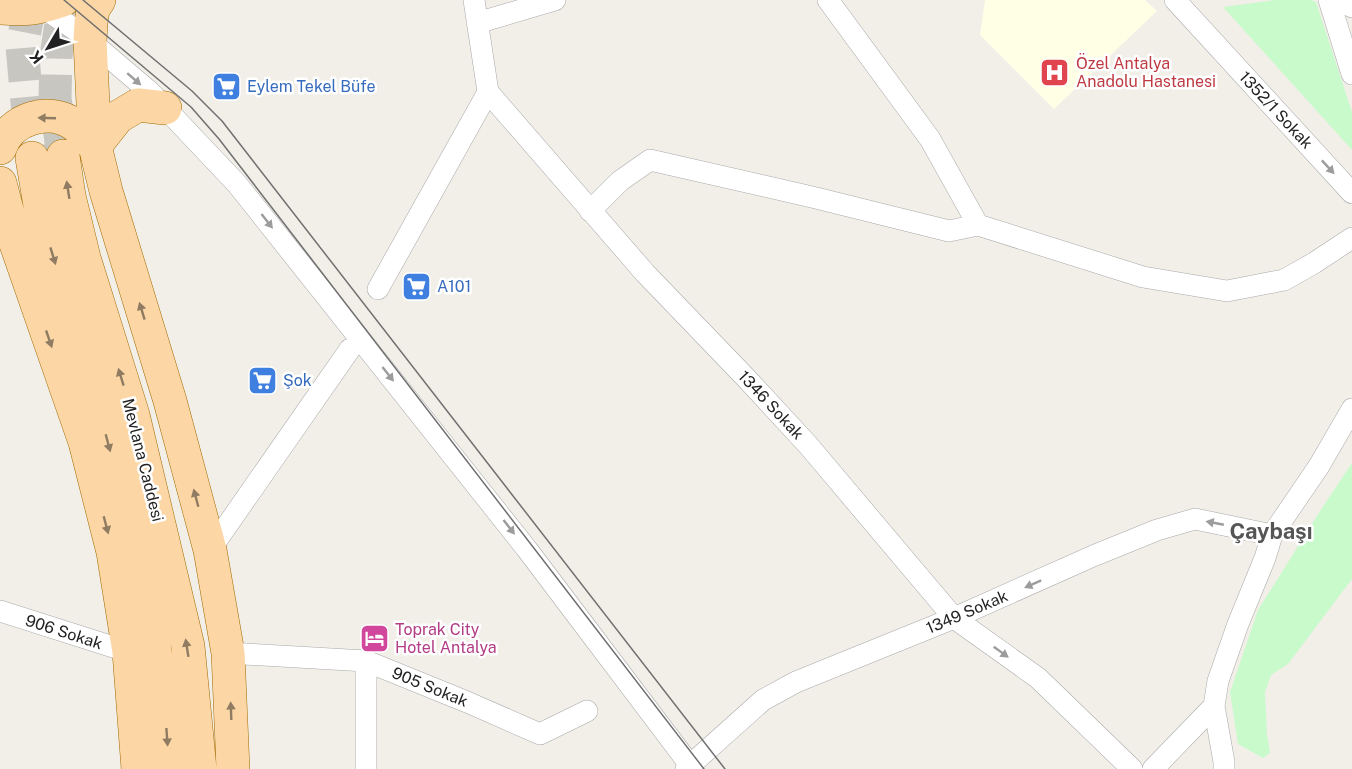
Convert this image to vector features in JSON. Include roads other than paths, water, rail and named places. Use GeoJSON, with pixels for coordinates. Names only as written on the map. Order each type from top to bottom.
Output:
{"type":"FeatureCollection","features":[{"type":"Feature","properties":{"kind":"main road"},"geometry":{"type":"LineString","coordinates":[[78,0],[86,38],[95,146],[106,191],[170,401],[210,550],[228,653],[233,769]]}},
{"type":"Feature","properties":{"kind":"main road"},"geometry":{"type":"LineString","coordinates":[[86,38],[93,9],[99,0]]}},
{"type":"Feature","properties":{"kind":"main road"},"geometry":{"type":"LineString","coordinates":[[0,8],[23,10],[52,4]]}},
{"type":"Feature","properties":{"kind":"main road"},"geometry":{"type":"LineString","coordinates":[[95,146],[118,117],[138,105],[165,108]]}},
{"type":"Feature","properties":{"kind":"main road"},"geometry":{"type":"LineString","coordinates":[[0,148],[3,138],[12,128],[36,117],[63,119],[75,125],[95,146]]}},
{"type":"Feature","properties":{"kind":"main road","name":"Mevlana Caddesi"},"geometry":{"type":"LineString","coordinates":[[169,769],[165,712],[132,530],[43,223],[47,157],[69,196],[84,258],[133,415],[188,646],[200,769]]}},
{"type":"Feature","properties":{"kind":"main road"},"geometry":{"type":"LineString","coordinates":[[0,183],[8,249],[85,442],[113,552],[129,652],[138,769]]}},
{"type":"Feature","properties":{"kind":"street"},"geometry":{"type":"LineString","coordinates":[[378,289],[488,92],[474,0]]}},
{"type":"Feature","properties":{"kind":"street"},"geometry":{"type":"LineString","coordinates":[[477,23],[555,0]]}},
{"type":"Feature","properties":{"kind":"street"},"geometry":{"type":"LineString","coordinates":[[828,0],[930,139],[978,225]]}},
{"type":"Feature","properties":{"kind":"street","name":"1352/1 Sokak"},"geometry":{"type":"LineString","coordinates":[[1180,0],[1352,193]]}},
{"type":"Feature","properties":{"kind":"street"},"geometry":{"type":"LineString","coordinates":[[1329,0],[1352,74]]}},
{"type":"Feature","properties":{"kind":"street"},"geometry":{"type":"LineString","coordinates":[[1340,0],[1352,7]]}},
{"type":"Feature","properties":{"kind":"street"},"geometry":{"type":"LineString","coordinates":[[52,4],[86,38],[150,92],[237,184],[519,539],[688,767]]}},
{"type":"Feature","properties":{"kind":"street","name":"1346 Sokak"},"geometry":{"type":"LineString","coordinates":[[488,92],[645,273],[808,446],[954,618],[1038,678],[1132,769]]}},
{"type":"Feature","properties":{"kind":"street"},"geometry":{"type":"LineString","coordinates":[[590,211],[620,181],[650,160],[949,231],[978,225],[1143,277],[1227,291],[1284,280],[1352,238]]}},
{"type":"Feature","properties":{"kind":"street"},"geometry":{"type":"LineString","coordinates":[[210,550],[350,349]]}},
{"type":"Feature","properties":{"kind":"street"},"geometry":{"type":"LineString","coordinates":[[1228,767],[1214,706],[1218,681],[1272,535],[1319,466],[1352,409]]}},
{"type":"Feature","properties":{"kind":"street","name":"1349 Sokak"},"geometry":{"type":"LineString","coordinates":[[688,767],[763,700],[796,682],[954,618],[1157,530],[1195,519],[1272,535]]}},
{"type":"Feature","properties":{"kind":"street","name":"906 Sokak"},"geometry":{"type":"LineString","coordinates":[[0,611],[129,652]]}},
{"type":"Feature","properties":{"kind":"street","name":"905 Sokak"},"geometry":{"type":"LineString","coordinates":[[228,653],[366,661],[540,734],[587,711]]}},
{"type":"Feature","properties":{"kind":"street"},"geometry":{"type":"LineString","coordinates":[[366,661],[366,769]]}},
{"type":"Feature","properties":{"kind":"street"},"geometry":{"type":"LineString","coordinates":[[1153,769],[1214,706]]}},
{"type":"Feature","properties":{"kind":"tunnel"},"geometry":{"type":"LineString","coordinates":[[31,0],[22,46],[32,158]]}},
{"type":"Feature","properties":{"kind":"tunnel"},"geometry":{"type":"LineString","coordinates":[[63,156],[55,98],[56,56],[63,11],[68,0]]}},
{"type":"Feature","properties":{"kind":"tram line"},"geometry":{"type":"LineString","coordinates":[[64,0],[191,107],[219,139],[704,769]]}},
{"type":"Feature","properties":{"kind":"tram line"},"geometry":{"type":"LineString","coordinates":[[83,0],[192,91],[222,121],[725,769]]}},
{"type":"Feature","properties":{"kind":"place","name":"Özel Antalya Anadolu Hastanesi"},"geometry":{"type":"Point","coordinates":[1055,72]}},
{"type":"Feature","properties":{"kind":"place","name":"Eylem Tekel Büfe"},"geometry":{"type":"Point","coordinates":[226,86]}},
{"type":"Feature","properties":{"kind":"place","name":"A101"},"geometry":{"type":"Point","coordinates":[416,286]}},
{"type":"Feature","properties":{"kind":"place","name":"Şok"},"geometry":{"type":"Point","coordinates":[262,380]}},
{"type":"Feature","properties":{"kind":"place","name":"Toprak City Hotel Antalya"},"geometry":{"type":"Point","coordinates":[374,638]}},
{"type":"Feature","properties":{"kind":"district","name":"Çaybaşı"},"geometry":{"type":"Point","coordinates":[1271,531]}}]}
